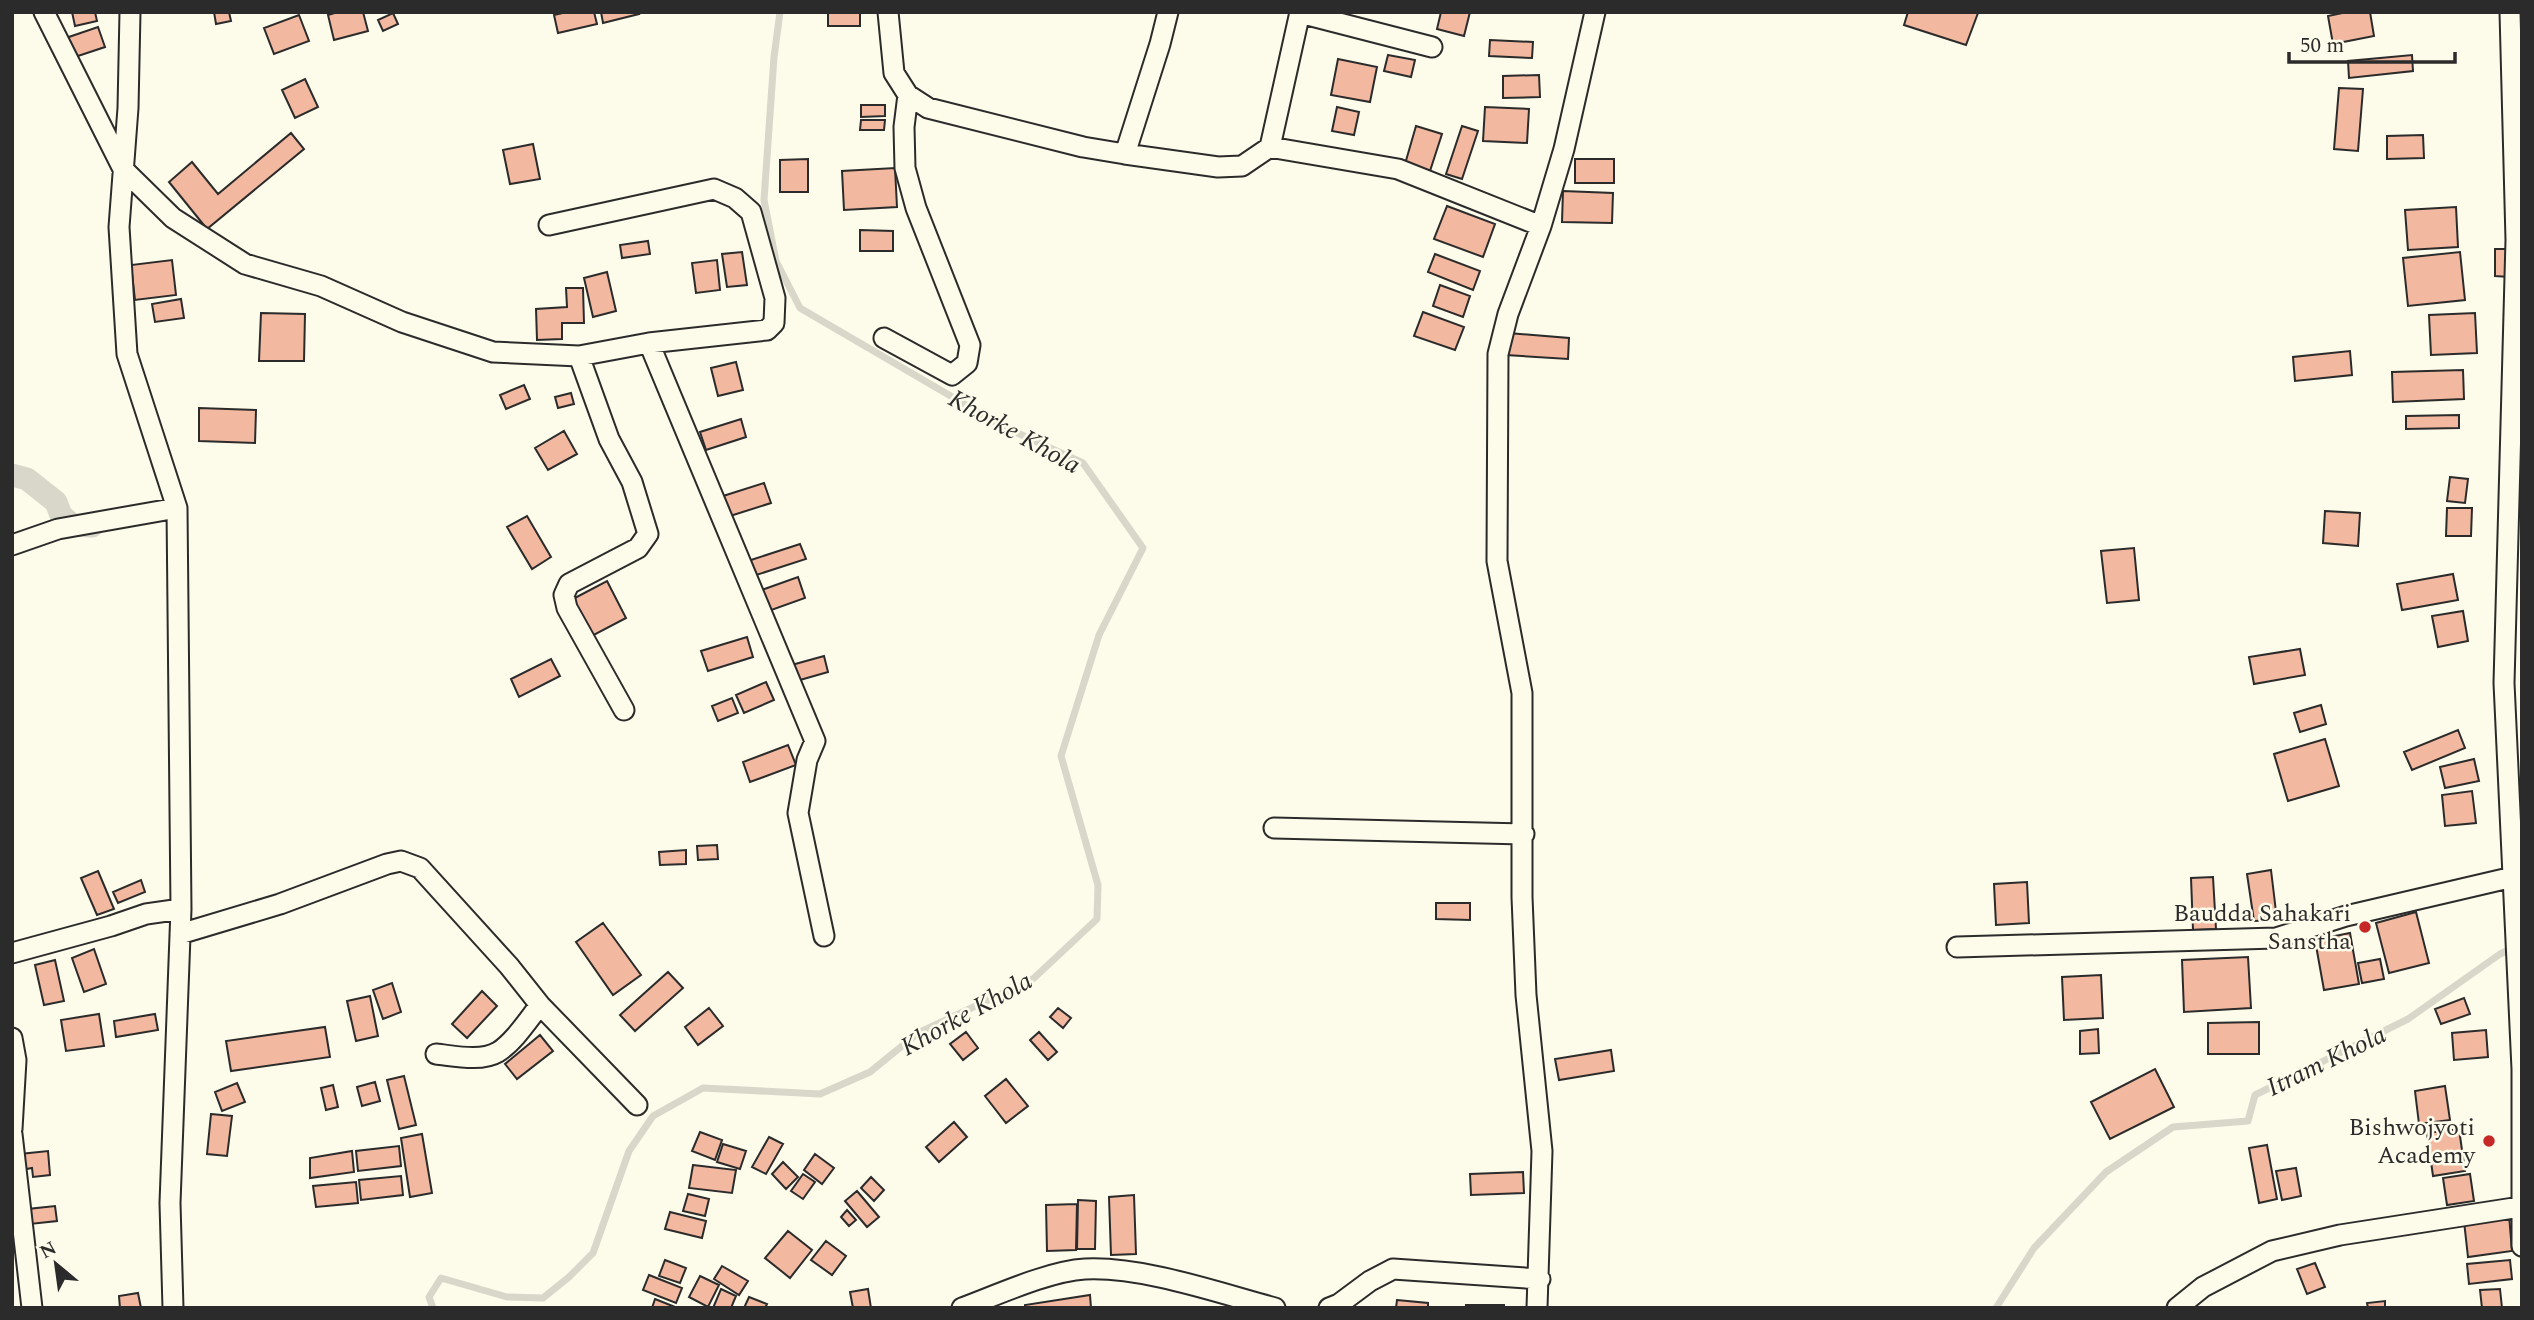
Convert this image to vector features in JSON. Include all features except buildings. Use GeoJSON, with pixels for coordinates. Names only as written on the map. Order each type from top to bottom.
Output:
{"type":"FeatureCollection","features":[{"type":"Feature","properties":{"kind":"street"},"geometry":{"type":"LineString","coordinates":[[44,12],[123,169],[173,218],[245,264],[321,286],[402,322],[493,352],[579,356],[649,343],[767,330],[774,323],[775,298],[751,212],[735,198],[714,189],[549,225]]}},
{"type":"Feature","properties":{"kind":"street"},"geometry":{"type":"LineString","coordinates":[[130,12],[128,108],[119,227],[127,354],[177,508],[181,909],[170,1203],[173,1308]]}},
{"type":"Feature","properties":{"kind":"street"},"geometry":{"type":"LineString","coordinates":[[888,12],[894,73],[908,95],[928,108],[1083,147],[1218,167],[1242,166],[1270,147],[1300,12],[1432,47]]}},
{"type":"Feature","properties":{"kind":"street"},"geometry":{"type":"LineString","coordinates":[[1125,154],[1168,12]]}},
{"type":"Feature","properties":{"kind":"street"},"geometry":{"type":"LineString","coordinates":[[1537,1308],[1542,1151],[1526,995],[1522,897],[1522,693],[1497,561],[1498,354],[1508,314],[1541,226],[1564,149],[1595,12]]}},
{"type":"Feature","properties":{"kind":"street"},"geometry":{"type":"LineString","coordinates":[[2510,12],[2519,241],[2504,683],[2516,924],[2515,968],[2522,1069],[2522,1246]]}},
{"type":"Feature","properties":{"kind":"street"},"geometry":{"type":"LineString","coordinates":[[884,338],[952,376],[967,363],[970,345],[916,208],[905,168],[904,127],[908,95]]}},
{"type":"Feature","properties":{"kind":"street"},"geometry":{"type":"LineString","coordinates":[[1270,147],[1398,169],[1541,226]]}},
{"type":"Feature","properties":{"kind":"street"},"geometry":{"type":"LineString","coordinates":[[649,343],[815,741],[807,760],[798,813],[824,936]]}},
{"type":"Feature","properties":{"kind":"street"},"geometry":{"type":"LineString","coordinates":[[579,356],[609,439],[632,482],[648,534],[638,548],[569,584],[564,595],[567,608],[624,710]]}},
{"type":"Feature","properties":{"kind":"street"},"geometry":{"type":"LineString","coordinates":[[12,545],[58,529],[177,508]]}},
{"type":"Feature","properties":{"kind":"street"},"geometry":{"type":"LineString","coordinates":[[1274,828],[1524,834]]}},
{"type":"Feature","properties":{"kind":"street"},"geometry":{"type":"LineString","coordinates":[[180,934],[279,904],[387,864],[401,862],[419,868],[509,966],[540,1005],[637,1105]]}},
{"type":"Feature","properties":{"kind":"street"},"geometry":{"type":"LineString","coordinates":[[1957,947],[2276,938],[2346,916],[2513,877]]}},
{"type":"Feature","properties":{"kind":"street"},"geometry":{"type":"LineString","coordinates":[[12,953],[146,914],[181,909]]}},
{"type":"Feature","properties":{"kind":"street"},"geometry":{"type":"LineString","coordinates":[[436,1054],[471,1058],[497,1052],[540,1005]]}},
{"type":"Feature","properties":{"kind":"street"},"geometry":{"type":"LineString","coordinates":[[12,1038],[16,1060],[12,1132],[32,1308]]}},
{"type":"Feature","properties":{"kind":"street"},"geometry":{"type":"LineString","coordinates":[[2177,1308],[2203,1287],[2272,1251],[2340,1235],[2520,1206]]}},
{"type":"Feature","properties":{"kind":"street"},"geometry":{"type":"LineString","coordinates":[[962,1308],[1084,1269],[1146,1274],[1275,1308]]}},
{"type":"Feature","properties":{"kind":"street"},"geometry":{"type":"LineString","coordinates":[[1329,1308],[1393,1269],[1540,1279]]}},
{"type":"Feature","properties":{"kind":"waterway","name":"Khorke Khola"},"geometry":{"type":"LineString","coordinates":[[433,1308],[429,1297],[441,1278],[507,1297],[543,1298],[569,1277],[593,1253],[629,1151],[653,1116],[703,1088],[820,1094],[870,1072],[918,1033],[1033,979],[1097,919],[1098,885],[1061,756],[1099,635],[1143,548],[1083,463],[1002,426],[800,308],[776,261],[764,200],[774,57],[780,12]]}},
{"type":"Feature","properties":{"kind":"waterway"},"geometry":{"type":"LineString","coordinates":[[12,475],[27,479],[56,502],[61,515],[72,525],[92,526]]}},
{"type":"Feature","properties":{"kind":"waterway","name":"Itram Khola"},"geometry":{"type":"LineString","coordinates":[[1996,1308],[2034,1248],[2106,1172],[2173,1127],[2248,1121],[2255,1095],[2408,1019],[2500,954],[2515,947]]}},
{"type":"Feature","properties":{"kind":"place","name":"Baudda Sahakari Sanstha"},"geometry":{"type":"Point","coordinates":[2365,927]}},
{"type":"Feature","properties":{"kind":"place","name":"Bishwojyoti Academy"},"geometry":{"type":"Point","coordinates":[2489,1141]}}]}
